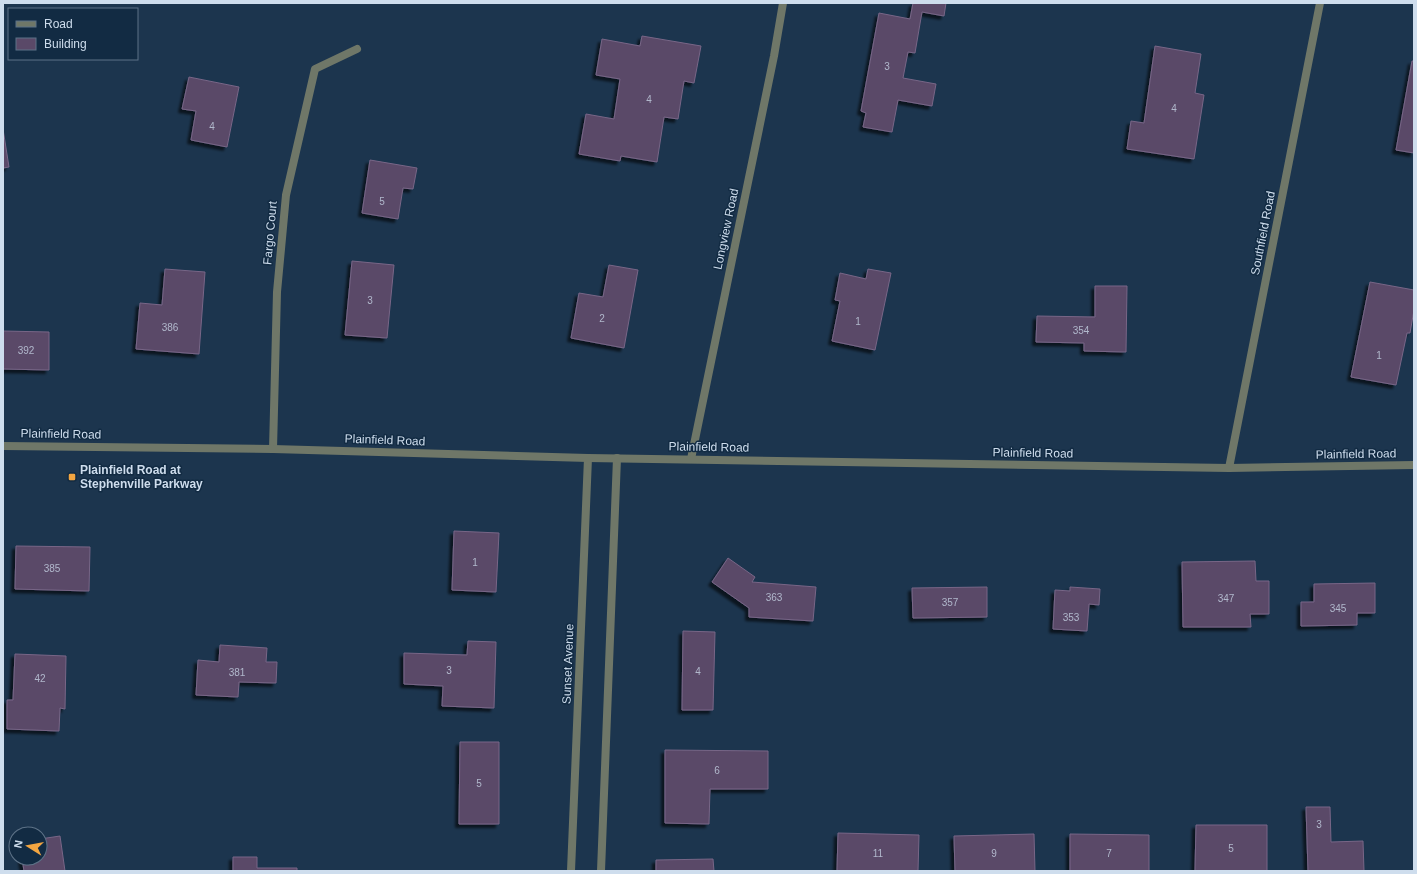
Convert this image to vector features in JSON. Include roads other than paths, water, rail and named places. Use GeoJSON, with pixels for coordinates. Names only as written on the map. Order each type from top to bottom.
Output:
{"type":"FeatureCollection","features":[{"type":"Feature","properties":{"kind":"street","name":"Longview Road"},"geometry":{"type":"LineString","coordinates":[[691,459],[774,56],[782,3]]}},
{"type":"Feature","properties":{"kind":"street","name":"Southfield Road"},"geometry":{"type":"LineString","coordinates":[[1229,468],[1320,3]]}},
{"type":"Feature","properties":{"kind":"street","name":"Fargo Court"},"geometry":{"type":"LineString","coordinates":[[273,449],[277,292],[286,195],[315,69],[357,49]]}},
{"type":"Feature","properties":{"kind":"street","name":"Plainfield Road"},"geometry":{"type":"LineString","coordinates":[[3,446],[273,449],[588,458],[1229,468],[1414,465]]}},
{"type":"Feature","properties":{"kind":"street","name":"Sunset Avenue"},"geometry":{"type":"LineString","coordinates":[[571,871],[588,458]]}},
{"type":"Feature","properties":{"kind":"street"},"geometry":{"type":"LineString","coordinates":[[600,871],[617,458]]}},
{"type":"Feature","properties":{"kind":"place","name":"Plainfield Road at Stephenville Parkway"},"geometry":{"type":"Point","coordinates":[72,477]}}]}
